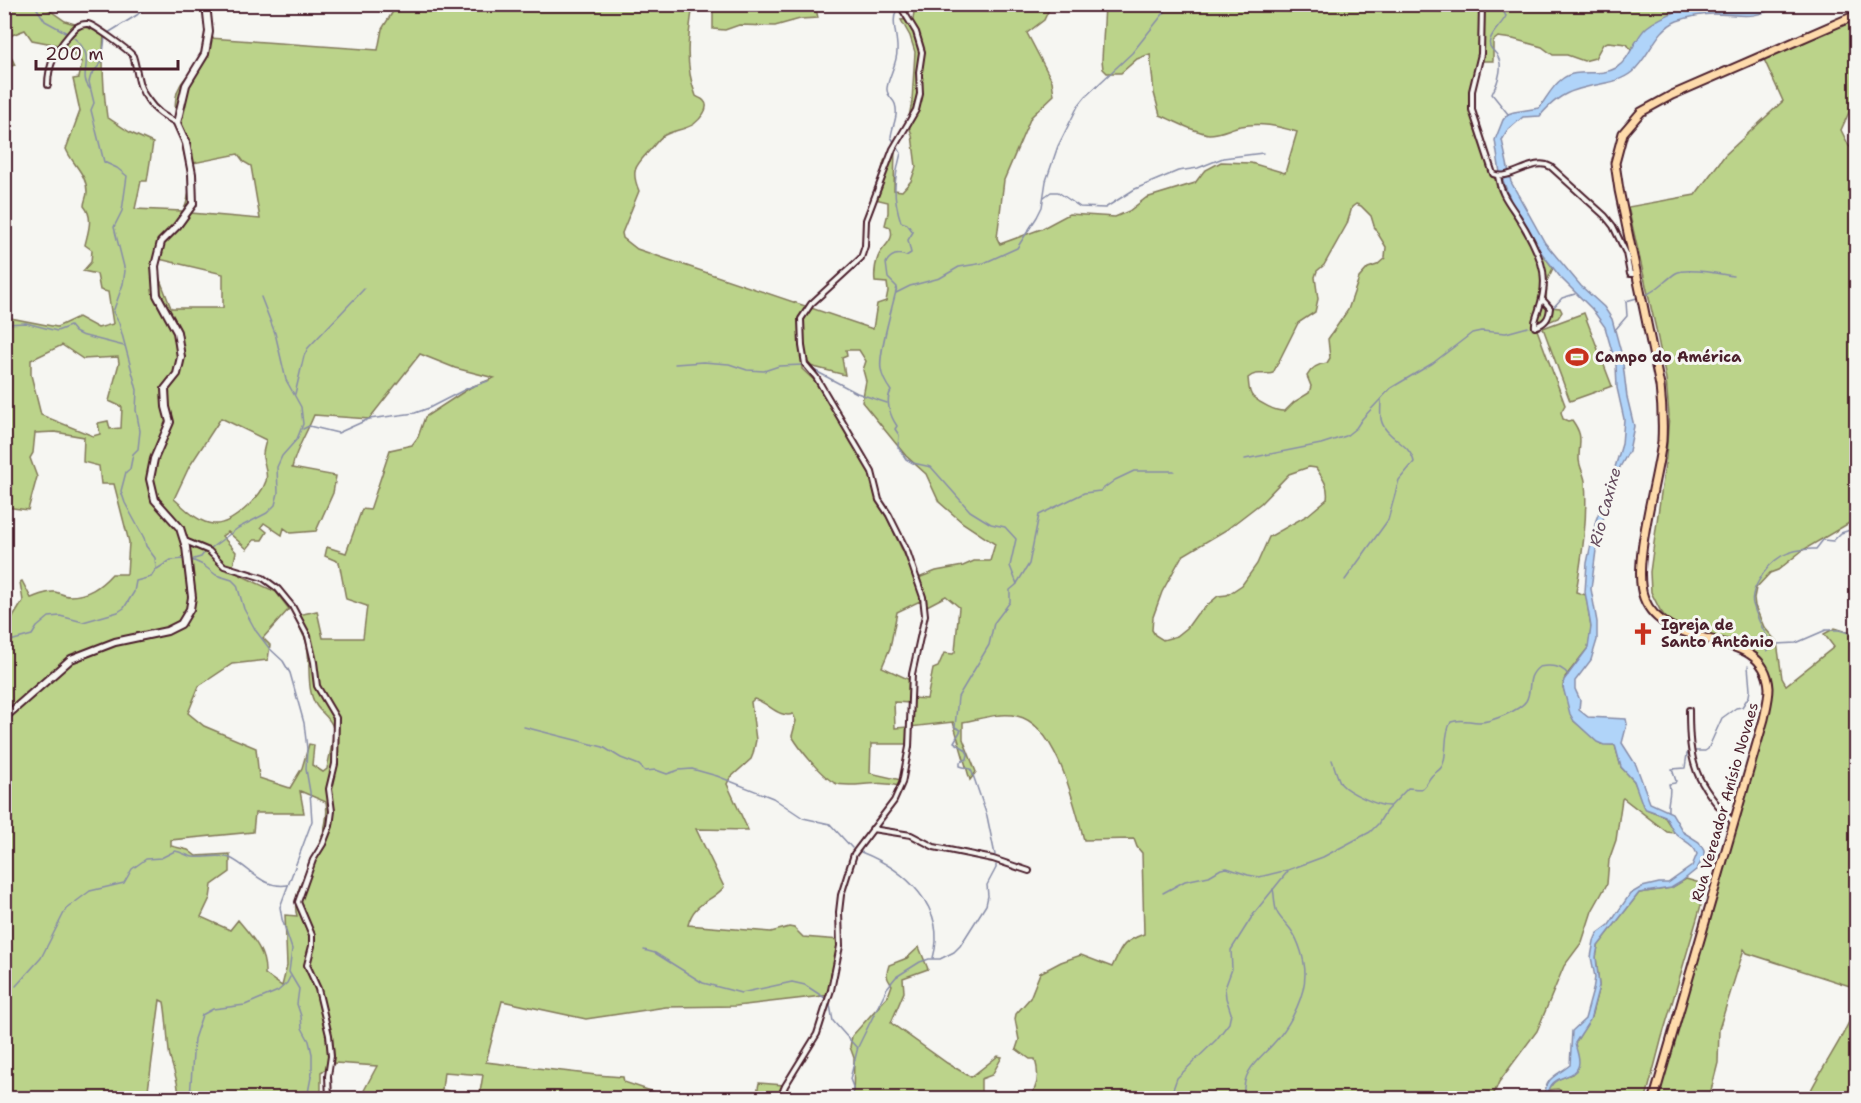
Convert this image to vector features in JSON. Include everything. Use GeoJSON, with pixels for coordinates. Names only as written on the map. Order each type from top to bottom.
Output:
{"type":"FeatureCollection","features":[{"type":"Feature","properties":{"kind":"main road","name":"Rua Vereador Anísio Novaes"},"geometry":{"type":"LineString","coordinates":[[1654,1098],[1764,719],[1769,690],[1764,670],[1754,656],[1734,646],[1685,634],[1669,627],[1655,615],[1644,598],[1641,579],[1642,557],[1662,441],[1662,411],[1660,386],[1615,163],[1623,133],[1641,112],[1672,95],[1857,15]]}},
{"type":"Feature","properties":{"kind":"street"},"geometry":{"type":"LineString","coordinates":[[4,718],[71,659],[115,642],[167,632],[180,624],[190,609],[192,597],[180,528],[155,500],[150,479],[154,459],[170,422],[165,389],[177,374],[182,357],[177,332],[157,296],[155,266],[162,242],[193,204],[192,174],[186,143],[177,123],[186,85],[205,54],[209,32],[206,4]]}},
{"type":"Feature","properties":{"kind":"street"},"geometry":{"type":"LineString","coordinates":[[780,1098],[817,1034],[831,990],[840,946],[841,895],[854,854],[894,801],[907,764],[912,674],[925,615],[923,597],[907,551],[890,515],[879,500],[872,472],[816,377],[805,364],[801,346],[801,319],[811,304],[861,258],[865,246],[866,220],[893,149],[916,110],[920,94],[919,72],[922,52],[916,32],[899,4]]}},
{"type":"Feature","properties":{"kind":"street"},"geometry":{"type":"LineString","coordinates":[[1482,4],[1481,54],[1472,91],[1472,110],[1493,174],[1499,176],[1511,174],[1541,164],[1551,167],[1609,221],[1626,253],[1630,274],[1636,274]]}},
{"type":"Feature","properties":{"kind":"street"},"geometry":{"type":"LineString","coordinates":[[48,85],[50,65],[63,41],[75,28],[91,24],[130,53],[146,99],[160,114],[177,123]]}},
{"type":"Feature","properties":{"kind":"street"},"geometry":{"type":"LineString","coordinates":[[1499,176],[1499,186],[1508,206],[1518,216],[1541,264],[1545,279],[1534,327],[1542,324],[1549,316],[1550,308],[1542,299]]}},
{"type":"Feature","properties":{"kind":"street"},"geometry":{"type":"LineString","coordinates":[[184,541],[209,552],[224,566],[263,578],[278,589],[292,606],[308,636],[317,686],[336,718],[335,764],[330,789],[332,811],[330,826],[313,860],[298,902],[312,934],[312,946],[307,965],[318,988],[329,1035],[332,1056],[328,1076],[329,1098]]}},
{"type":"Feature","properties":{"kind":"street"},"geometry":{"type":"LineString","coordinates":[[1689,710],[1690,748],[1701,785],[1734,823]]}},
{"type":"Feature","properties":{"kind":"street"},"geometry":{"type":"LineString","coordinates":[[872,829],[910,835],[934,847],[993,859],[1029,871]]}},
{"type":"Feature","properties":{"kind":"green space"},"geometry":{"type":"Polygon","coordinates":[[[5,5],[48,5],[45,7],[65,21],[104,33],[103,75],[107,117],[131,133],[153,143],[147,181],[141,181],[135,209],[183,211],[188,198],[189,184],[188,169],[177,126],[176,97],[179,87],[197,63],[210,38],[378,50],[382,29],[397,5],[693,5],[688,62],[696,96],[704,101],[706,107],[694,124],[661,137],[638,164],[635,178],[639,191],[622,233],[623,238],[637,249],[873,329],[877,304],[886,301],[888,291],[887,283],[875,282],[878,257],[891,236],[890,227],[885,225],[888,202],[875,199],[884,161],[895,148],[894,190],[902,191],[911,181],[916,167],[908,123],[912,101],[915,52],[910,36],[901,20],[913,19],[915,5],[1051,5],[1044,20],[1027,33],[1052,81],[1054,95],[1031,117],[1004,180],[997,238],[1000,244],[1041,229],[1069,214],[1115,217],[1129,211],[1146,198],[1195,183],[1204,171],[1221,162],[1251,163],[1285,173],[1297,132],[1276,126],[1255,124],[1209,134],[1190,129],[1160,115],[1154,93],[1150,54],[1137,59],[1121,73],[1107,73],[1103,69],[1102,60],[1105,5],[1693,5],[1665,17],[1650,27],[1631,50],[1627,44],[1608,42],[1603,44],[1595,58],[1584,61],[1567,55],[1553,55],[1542,47],[1498,37],[1493,41],[1493,61],[1480,61],[1473,93],[1473,110],[1493,174],[1501,177],[1524,224],[1553,268],[1547,281],[1546,302],[1550,307],[1560,308],[1562,312],[1558,318],[1536,327],[1565,405],[1561,412],[1563,419],[1572,420],[1580,439],[1579,462],[1585,481],[1586,509],[1576,592],[1586,595],[1591,627],[1588,648],[1565,677],[1563,687],[1574,721],[1601,744],[1615,745],[1621,767],[1634,781],[1646,809],[1664,816],[1675,833],[1667,832],[1622,799],[1616,840],[1609,860],[1607,884],[1592,911],[1582,942],[1564,966],[1537,1031],[1499,1082],[1492,1098],[1027,1098],[1036,1085],[1037,1070],[1035,1059],[1030,1059],[1016,1049],[1019,1040],[1015,1019],[1016,1014],[1030,998],[1040,973],[1081,955],[1112,967],[1124,946],[1144,934],[1142,853],[1134,839],[1084,840],[1069,788],[1053,750],[1043,734],[1031,722],[1017,716],[997,715],[963,722],[963,739],[976,772],[970,780],[953,722],[910,727],[910,703],[894,702],[895,728],[908,727],[906,744],[871,744],[870,773],[901,780],[899,786],[844,785],[837,784],[825,776],[800,748],[792,736],[796,721],[793,714],[783,714],[754,699],[751,702],[756,740],[753,754],[727,784],[748,830],[696,829],[724,887],[694,911],[688,925],[771,932],[789,927],[794,928],[803,937],[840,940],[831,995],[736,1006],[666,1007],[586,1019],[502,1001],[486,1062],[623,1077],[624,1082],[672,1098],[479,1098],[483,1075],[444,1072],[442,1090],[448,1091],[448,1098],[360,1098],[377,1066],[335,1063],[321,1072],[321,1098],[178,1098],[178,1086],[169,1051],[164,1002],[160,1000],[147,1098],[5,1098],[4,632],[23,601],[20,582],[22,581],[31,598],[49,592],[76,596],[88,592],[98,587],[112,574],[127,574],[129,542],[114,484],[101,484],[99,466],[83,462],[84,437],[55,432],[35,433],[33,453],[30,458],[37,477],[28,510],[5,507],[5,317],[57,327],[78,317],[98,328],[113,324],[108,292],[100,290],[97,274],[83,271],[91,262],[92,250],[85,245],[90,220],[84,206],[86,186],[82,174],[66,149],[80,111],[73,79],[79,78],[82,62],[75,59],[73,50],[68,47],[32,40],[25,30],[12,35],[5,44],[5,5]],[[238,154],[193,163],[195,198],[191,213],[260,219],[251,166],[244,162],[238,154]],[[1356,204],[1352,207],[1347,224],[1324,265],[1317,271],[1315,277],[1318,299],[1315,312],[1298,323],[1273,373],[1254,374],[1248,378],[1251,395],[1273,409],[1285,411],[1309,393],[1311,386],[1307,376],[1317,365],[1327,363],[1330,358],[1328,339],[1348,310],[1359,278],[1368,268],[1377,265],[1385,258],[1386,247],[1375,229],[1371,216],[1361,206],[1356,204]],[[159,259],[159,277],[171,308],[223,308],[223,274],[159,259]],[[62,345],[31,360],[31,375],[41,415],[93,436],[100,434],[98,423],[108,421],[110,429],[121,428],[122,407],[109,401],[119,363],[118,357],[83,359],[62,345]],[[846,350],[847,356],[842,358],[845,375],[802,366],[802,369],[818,384],[855,446],[873,480],[878,499],[916,579],[974,561],[990,561],[995,544],[963,523],[939,502],[926,474],[906,456],[862,402],[866,381],[863,370],[866,361],[859,350],[846,350]],[[420,354],[369,419],[314,415],[292,468],[336,476],[333,493],[316,531],[291,533],[284,528],[282,535],[264,523],[261,527],[267,532],[262,540],[254,540],[247,549],[228,532],[222,536],[236,552],[232,571],[276,592],[289,609],[263,638],[270,645],[268,660],[232,664],[199,686],[188,713],[204,726],[256,748],[259,778],[290,788],[302,768],[309,744],[314,745],[312,765],[323,772],[327,769],[333,733],[330,721],[318,708],[313,698],[308,649],[299,626],[298,615],[317,611],[323,638],[363,638],[367,606],[346,599],[339,562],[325,556],[327,547],[346,553],[362,509],[370,510],[390,450],[412,445],[418,437],[425,417],[471,387],[494,378],[455,368],[420,354]],[[221,418],[189,467],[174,499],[207,523],[220,523],[236,515],[252,502],[266,481],[263,451],[266,440],[221,418]],[[1309,467],[1289,474],[1261,503],[1226,530],[1182,556],[1162,592],[1153,617],[1152,630],[1155,635],[1163,640],[1177,636],[1218,596],[1227,595],[1242,585],[1257,564],[1269,537],[1308,515],[1327,499],[1327,490],[1316,468],[1309,467]],[[946,596],[927,606],[922,606],[920,601],[897,612],[890,648],[882,667],[912,681],[912,698],[927,699],[933,669],[938,667],[944,653],[953,654],[955,652],[959,607],[946,596]],[[300,791],[304,813],[255,813],[253,832],[171,840],[171,846],[188,850],[196,856],[230,854],[230,872],[212,885],[210,898],[201,917],[230,930],[238,920],[261,951],[265,974],[282,986],[287,966],[285,915],[297,916],[298,891],[323,833],[326,802],[300,791]]]}},
{"type":"Feature","properties":{"kind":"green space"},"geometry":{"type":"Polygon","coordinates":[[[713,5],[810,5],[818,18],[800,19],[775,26],[739,25],[725,30],[713,29],[713,5]]]}},
{"type":"Feature","properties":{"kind":"green space"},"geometry":{"type":"Polygon","coordinates":[[[1856,15],[1856,97],[1841,130],[1849,146],[1856,152],[1856,519],[1803,550],[1778,570],[1770,573],[1756,588],[1754,598],[1764,627],[1777,642],[1782,678],[1786,685],[1834,647],[1824,634],[1835,628],[1851,633],[1856,630],[1856,988],[1747,953],[1744,949],[1719,1029],[1718,1063],[1709,1098],[1654,1098],[1710,904],[1753,768],[1769,705],[1765,666],[1757,654],[1742,643],[1733,640],[1684,632],[1669,622],[1651,592],[1650,572],[1666,457],[1669,415],[1666,379],[1628,207],[1695,195],[1725,155],[1783,101],[1763,57],[1856,15]]]}},
{"type":"Feature","properties":{"kind":"green space"},"geometry":{"type":"Polygon","coordinates":[[[5,44],[15,65],[5,68],[5,44]]]}},
{"type":"Feature","properties":{"kind":"green space","name":"Campo do América"},"geometry":{"type":"Polygon","coordinates":[[[1584,313],[1612,386],[1570,401],[1543,328],[1584,313]]]}},
{"type":"Feature","properties":{"kind":"green space"},"geometry":{"type":"Polygon","coordinates":[[[1686,879],[1707,885],[1646,1098],[1563,1098],[1562,1092],[1558,1089],[1548,1090],[1555,1080],[1572,1074],[1578,1065],[1575,1043],[1591,1017],[1599,986],[1596,957],[1598,946],[1639,893],[1671,888],[1686,879]]]}},
{"type":"Feature","properties":{"kind":"green space"},"geometry":{"type":"Polygon","coordinates":[[[919,947],[928,969],[903,978],[904,992],[891,1023],[947,1063],[971,1077],[998,1056],[1002,1057],[992,1075],[981,1079],[981,1091],[985,1098],[853,1098],[854,1058],[850,1047],[852,1036],[888,996],[892,985],[887,976],[889,965],[907,958],[919,947]]]}},
{"type":"Feature","properties":{"kind":"green space"},"geometry":{"type":"Polygon","coordinates":[[[1856,1005],[1856,1098],[1807,1098],[1845,1029],[1856,1005]]]}},
{"type":"Feature","properties":{"kind":"green space"},"geometry":{"type":"Polygon","coordinates":[[[759,1083],[784,1085],[795,1098],[756,1098],[759,1083]]]}},
{"type":"Feature","properties":{"kind":"water","name":"Rio Caxixe"},"geometry":{"type":"Polygon","coordinates":[[[1693,5],[1779,5],[1755,15],[1708,14],[1677,21],[1663,31],[1632,72],[1619,79],[1566,94],[1540,116],[1523,117],[1508,130],[1502,140],[1511,182],[1545,243],[1581,286],[1604,307],[1612,319],[1622,356],[1627,397],[1634,426],[1629,451],[1620,467],[1598,535],[1591,589],[1597,622],[1597,640],[1591,660],[1575,681],[1575,689],[1580,700],[1579,710],[1588,717],[1626,719],[1627,724],[1622,743],[1636,765],[1650,803],[1672,813],[1683,832],[1699,842],[1704,851],[1704,857],[1697,869],[1681,882],[1671,888],[1639,893],[1598,946],[1596,957],[1599,986],[1590,1020],[1575,1043],[1579,1060],[1577,1068],[1574,1073],[1553,1084],[1549,1089],[1548,1098],[1544,1098],[1549,1081],[1570,1065],[1572,1031],[1585,1019],[1595,977],[1591,957],[1597,934],[1609,925],[1630,894],[1642,887],[1668,883],[1692,866],[1697,854],[1673,831],[1665,816],[1643,806],[1634,781],[1621,767],[1615,745],[1604,745],[1597,742],[1574,721],[1570,714],[1563,687],[1564,680],[1588,648],[1591,627],[1585,592],[1587,563],[1596,520],[1622,444],[1624,419],[1617,388],[1616,365],[1605,327],[1537,247],[1511,201],[1500,173],[1495,140],[1508,114],[1539,108],[1555,85],[1568,75],[1609,71],[1616,68],[1647,27],[1663,17],[1693,5]]]}},
{"type":"Feature","properties":{"kind":"waterway"},"geometry":{"type":"LineString","coordinates":[[34,4],[45,21],[67,33]]}},
{"type":"Feature","properties":{"kind":"waterway"},"geometry":{"type":"LineString","coordinates":[[108,33],[137,15],[149,4]]}},
{"type":"Feature","properties":{"kind":"waterway"},"geometry":{"type":"LineString","coordinates":[[896,293],[910,286],[940,278],[959,267],[984,263],[1017,248],[1042,207],[1046,181],[1058,146],[1078,106],[1132,53],[1171,4]]}},
{"type":"Feature","properties":{"kind":"waterway"},"geometry":{"type":"LineString","coordinates":[[1499,4],[1506,16],[1489,43],[1500,61],[1498,81],[1492,94],[1508,114]]}},
{"type":"Feature","properties":{"kind":"waterway"},"geometry":{"type":"LineString","coordinates":[[1673,13],[1680,4]]}},
{"type":"Feature","properties":{"kind":"waterway"},"geometry":{"type":"LineString","coordinates":[[899,5],[894,22],[897,56],[887,91],[896,108],[891,137],[901,153],[896,179],[896,203],[901,222],[907,224],[913,232],[908,240],[911,253],[906,256],[895,255],[886,263],[888,278],[897,287],[881,362],[882,372],[891,391],[888,403],[890,413],[897,426],[895,429],[899,435],[898,447],[906,459],[931,467],[970,511],[991,524],[1005,527],[1016,539],[1010,566],[1017,584]]}},
{"type":"Feature","properties":{"kind":"waterway"},"geometry":{"type":"LineString","coordinates":[[4,651],[10,641],[32,635],[37,627],[49,617],[60,616],[83,622],[118,612],[124,608],[134,592],[136,581],[151,577],[156,569],[155,558],[146,546],[121,491],[133,454],[138,449],[140,431],[136,410],[137,390],[119,323],[113,312],[125,271],[114,227],[122,211],[127,176],[104,162],[91,110],[94,103],[89,82],[91,75],[102,62],[105,37]]}},
{"type":"Feature","properties":{"kind":"waterway"},"geometry":{"type":"LineString","coordinates":[[74,38],[85,52],[85,77],[90,89]]}},
{"type":"Feature","properties":{"kind":"waterway"},"geometry":{"type":"LineString","coordinates":[[1044,197],[1051,192],[1058,192],[1080,207],[1105,208],[1135,189],[1178,171],[1198,168],[1223,158],[1263,153]]}},
{"type":"Feature","properties":{"kind":"waterway"},"geometry":{"type":"LineString","coordinates":[[1645,295],[1681,271],[1733,276]]}},
{"type":"Feature","properties":{"kind":"waterway"},"geometry":{"type":"LineString","coordinates":[[295,394],[308,348],[364,289]]}},
{"type":"Feature","properties":{"kind":"waterway"},"geometry":{"type":"LineString","coordinates":[[1552,309],[1562,298],[1575,294]]}},
{"type":"Feature","properties":{"kind":"waterway"},"geometry":{"type":"LineString","coordinates":[[211,548],[238,528],[267,513],[275,505],[278,493],[277,467],[282,456],[297,439],[303,424],[301,407],[286,380],[275,333],[261,297]]}},
{"type":"Feature","properties":{"kind":"waterway"},"geometry":{"type":"LineString","coordinates":[[1615,330],[1627,316],[1626,301],[1637,298]]}},
{"type":"Feature","properties":{"kind":"waterway"},"geometry":{"type":"LineString","coordinates":[[4,324],[26,323],[57,331],[70,326],[81,335],[124,346]]}},
{"type":"Feature","properties":{"kind":"waterway"},"geometry":{"type":"LineString","coordinates":[[1245,459],[1321,444],[1346,436],[1356,428],[1391,388],[1433,363],[1472,333],[1481,331],[1506,333],[1528,327]]}},
{"type":"Feature","properties":{"kind":"waterway"},"geometry":{"type":"LineString","coordinates":[[675,364],[703,362],[729,364],[747,370],[764,371],[779,366],[803,365]]}},
{"type":"Feature","properties":{"kind":"waterway"},"geometry":{"type":"LineString","coordinates":[[810,368],[857,393],[887,403]]}},
{"type":"Feature","properties":{"kind":"waterway"},"geometry":{"type":"LineString","coordinates":[[303,429],[309,426],[338,433],[369,419],[415,413],[488,381]]}},
{"type":"Feature","properties":{"kind":"waterway"},"geometry":{"type":"LineString","coordinates":[[1345,580],[1388,520],[1399,480],[1414,462],[1408,450],[1383,426],[1381,399]]}},
{"type":"Feature","properties":{"kind":"waterway"},"geometry":{"type":"LineString","coordinates":[[995,855],[987,816],[972,772],[960,766],[960,762],[967,759],[968,754],[965,749],[954,742],[961,730],[955,727],[958,697],[989,645],[994,623],[1010,602],[1010,590],[1016,585],[1029,564],[1039,515],[1084,493],[1100,491],[1115,480],[1134,471],[1174,471]]}},
{"type":"Feature","properties":{"kind":"waterway"},"geometry":{"type":"LineString","coordinates":[[1773,646],[1760,624],[1752,601],[1754,590],[1763,574],[1781,556],[1797,550],[1816,549],[1823,540],[1833,541],[1841,533],[1856,526]]}},
{"type":"Feature","properties":{"kind":"waterway"},"geometry":{"type":"LineString","coordinates":[[194,559],[201,557],[204,553]]}},
{"type":"Feature","properties":{"kind":"waterway"},"geometry":{"type":"LineString","coordinates":[[157,569],[171,560],[185,559]]}},
{"type":"Feature","properties":{"kind":"waterway"},"geometry":{"type":"LineString","coordinates":[[192,560],[216,575],[232,580],[237,585],[244,609],[256,631],[283,661],[290,673],[304,723],[312,821],[280,907],[292,949],[289,972],[299,989],[297,1004],[302,1028],[309,1041],[312,1054],[312,1072],[307,1098]]}},
{"type":"Feature","properties":{"kind":"waterway"},"geometry":{"type":"LineString","coordinates":[[1767,651],[1777,644],[1796,643],[1826,630],[1839,630],[1856,635]]}},
{"type":"Feature","properties":{"kind":"waterway"},"geometry":{"type":"LineString","coordinates":[[1163,893],[1185,881],[1209,876],[1221,869],[1227,868],[1259,877],[1288,870],[1323,857],[1370,832],[1408,788],[1423,788],[1441,768],[1451,722],[1462,720],[1484,722],[1522,705],[1528,697],[1532,675],[1539,667],[1555,666],[1568,675]]}},
{"type":"Feature","properties":{"kind":"waterway"},"geometry":{"type":"LineString","coordinates":[[1694,751],[1708,749],[1722,718],[1736,708],[1742,707],[1749,696],[1748,666]]}},
{"type":"Feature","properties":{"kind":"waterway"},"geometry":{"type":"LineString","coordinates":[[524,727],[603,747],[639,765],[645,771],[656,770],[667,774],[692,769],[717,776],[773,798],[803,818],[830,824],[852,848]]}},
{"type":"Feature","properties":{"kind":"waterway"},"geometry":{"type":"LineString","coordinates":[[1668,811],[1669,784],[1676,781],[1672,769],[1685,768],[1689,752]]}},
{"type":"Feature","properties":{"kind":"waterway"},"geometry":{"type":"LineString","coordinates":[[1332,760],[1341,784],[1372,802],[1390,806]]}},
{"type":"Feature","properties":{"kind":"waterway"},"geometry":{"type":"LineString","coordinates":[[16,986],[41,958],[66,909],[90,891],[124,883],[132,869],[146,859],[161,858],[175,851],[193,857],[225,857],[237,862],[264,881],[271,884],[288,885]]}},
{"type":"Feature","properties":{"kind":"waterway"},"geometry":{"type":"LineString","coordinates":[[861,852],[892,869],[919,892],[934,922],[936,939],[933,958]]}},
{"type":"Feature","properties":{"kind":"waterway"},"geometry":{"type":"LineString","coordinates":[[852,1098],[853,1087],[850,1079],[858,1047],[887,988],[896,977],[920,962],[940,959],[960,946],[986,905],[987,885],[996,865]]}},
{"type":"Feature","properties":{"kind":"waterway"},"geometry":{"type":"LineString","coordinates":[[1170,1098],[1177,1078],[1216,1040],[1229,1023],[1231,1013],[1225,988],[1232,969],[1231,950],[1255,912],[1288,871]]}},
{"type":"Feature","properties":{"kind":"waterway"},"geometry":{"type":"LineString","coordinates":[[1244,1098],[1244,1087],[1249,1071],[1289,1023],[1300,999],[1304,982],[1305,969],[1301,951],[1294,935],[1277,912],[1273,889]]}},
{"type":"Feature","properties":{"kind":"waterway"},"geometry":{"type":"LineString","coordinates":[[644,950],[655,953],[703,983],[741,993],[792,982],[805,985],[825,998]]}},
{"type":"Feature","properties":{"kind":"waterway"},"geometry":{"type":"LineString","coordinates":[[190,1098],[194,1039],[202,1015],[213,1009],[245,1005],[278,991],[290,977]]}},
{"type":"Feature","properties":{"kind":"waterway"},"geometry":{"type":"LineString","coordinates":[[830,1005],[833,1021],[857,1048]]}},
{"type":"Feature","properties":{"kind":"place","name":"Campo do América"},"geometry":{"type":"Point","coordinates":[1577,357]}},
{"type":"Feature","properties":{"kind":"place","name":"Igreja de Santo Antônio"},"geometry":{"type":"Point","coordinates":[1643,634]}}]}
